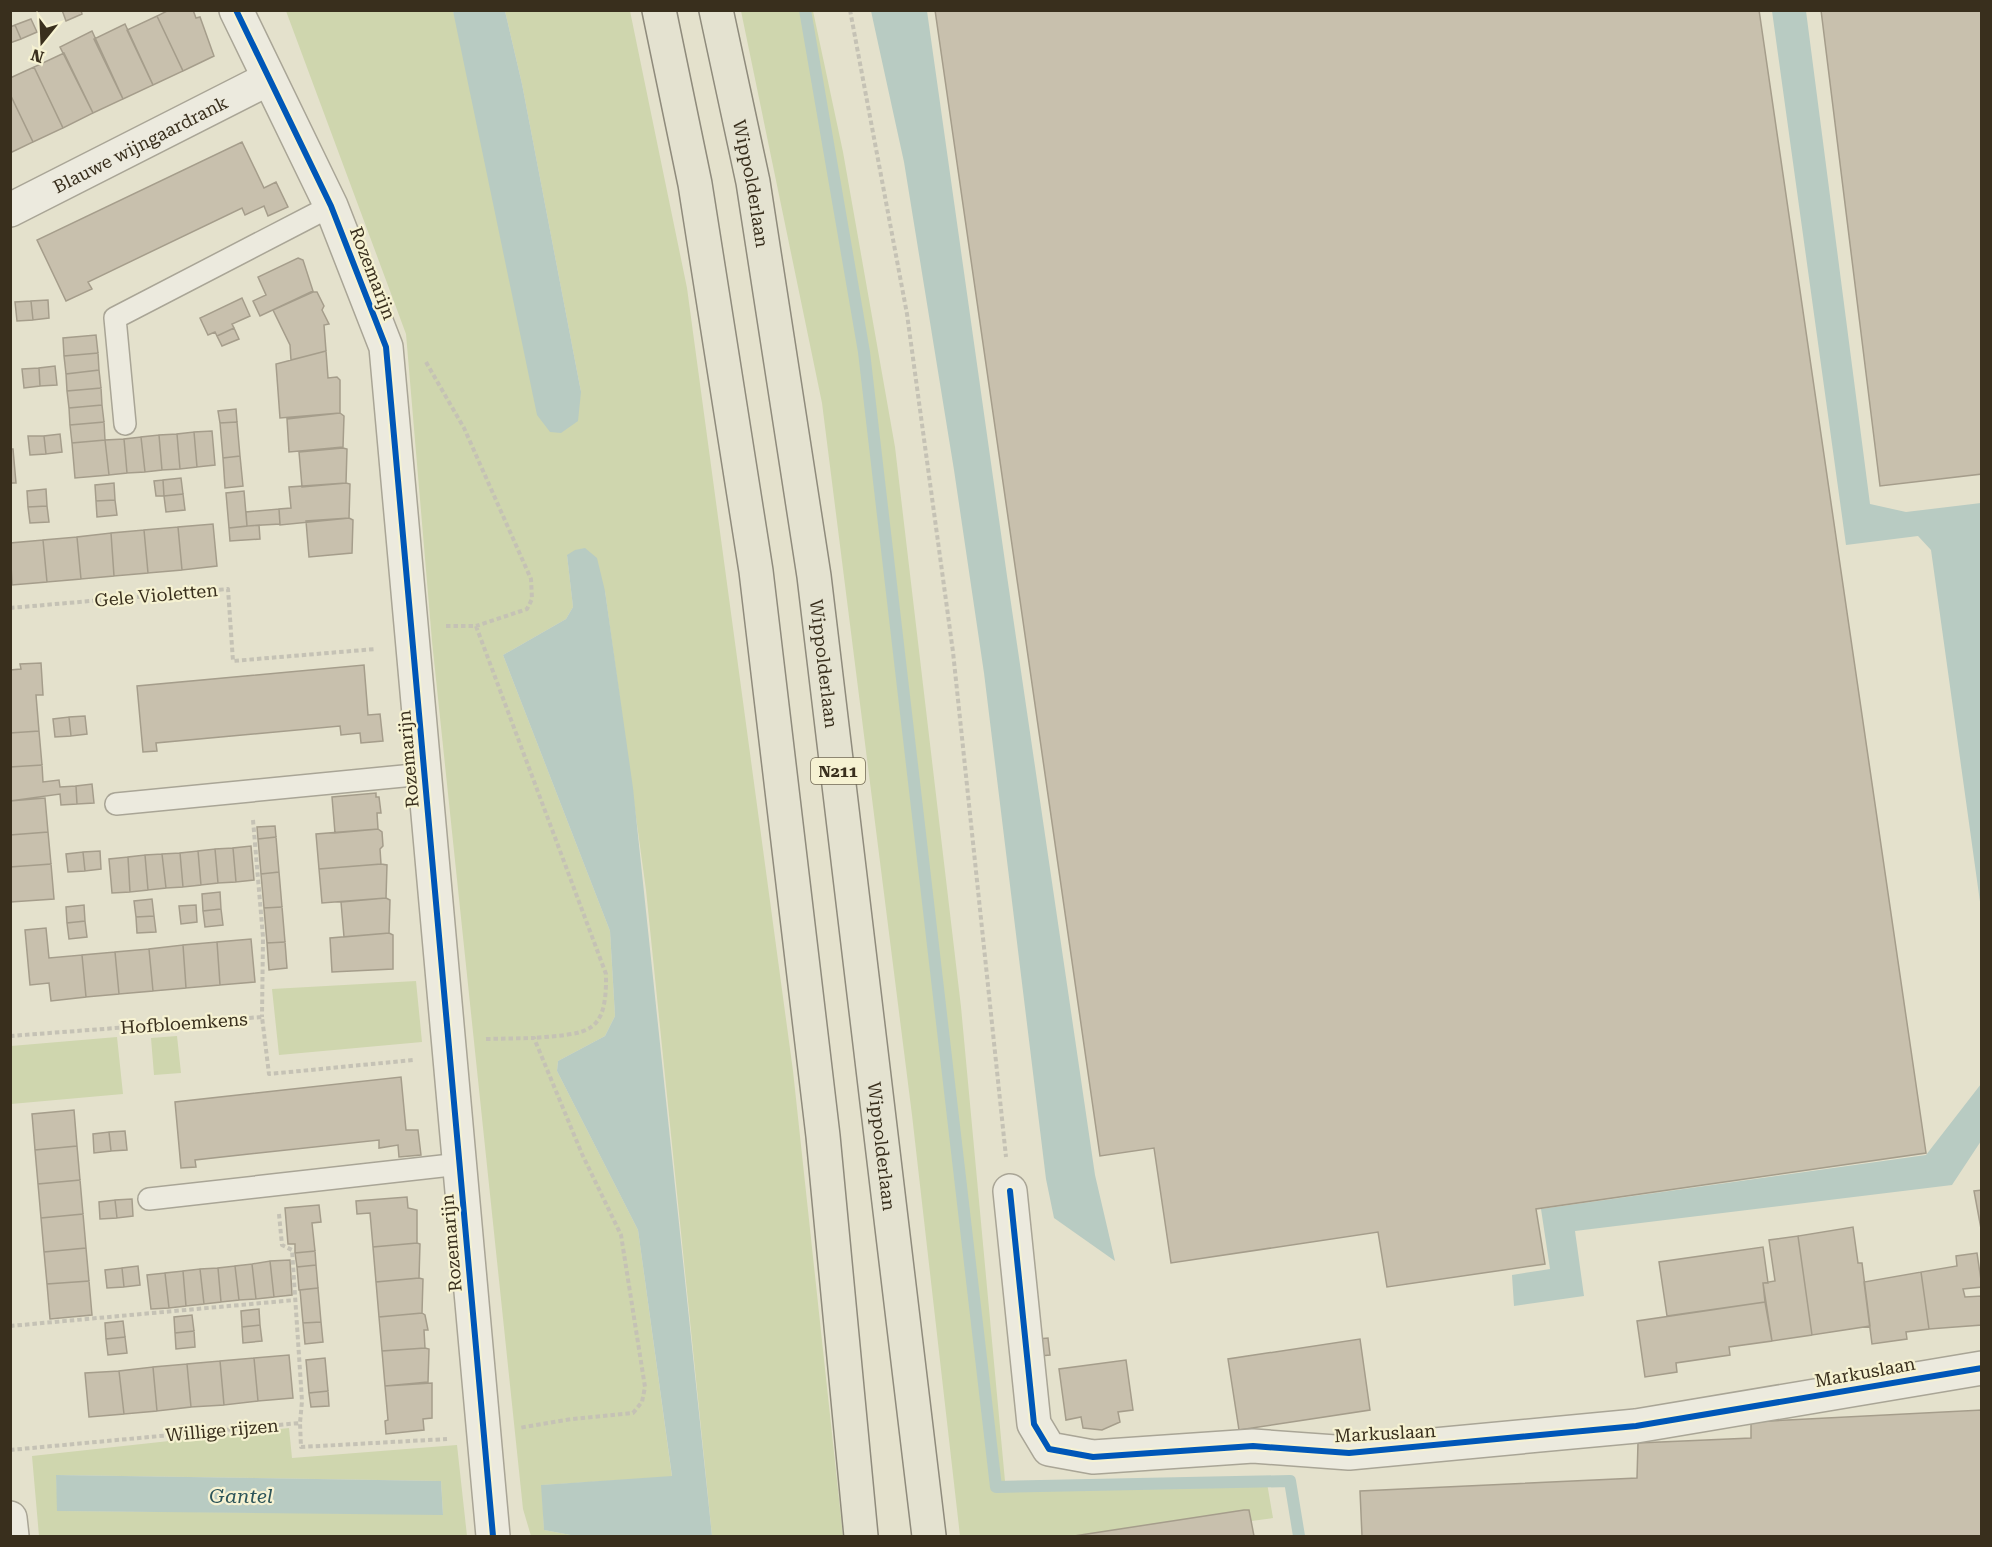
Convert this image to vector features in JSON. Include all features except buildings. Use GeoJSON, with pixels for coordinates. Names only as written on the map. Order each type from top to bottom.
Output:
{"type":"FeatureCollection","features":[{"type":"Feature","properties":{"kind":"main road"},"geometry":{"type":"LineString","coordinates":[[659,10],[695,184],[756,571],[822,1136],[861,1536]]}},
{"type":"Feature","properties":{"kind":"main road","name":"Wippolderlaan"},"geometry":{"type":"LineString","coordinates":[[716,10],[753,182],[814,576],[929,1536]]}},
{"type":"Feature","properties":{"kind":"street","name":"Rozemarijn"},"geometry":{"type":"LineString","coordinates":[[236,10],[331,206],[386,347],[460,1164],[498,1433],[493,1536]]}},
{"type":"Feature","properties":{"kind":"street","name":"Blauwe wijngaardrank"},"geometry":{"type":"LineString","coordinates":[[10,210],[268,79]]}},
{"type":"Feature","properties":{"kind":"street","name":"Markuslaan"},"geometry":{"type":"LineString","coordinates":[[1010,1191],[1034,1424],[1049,1449],[1093,1457],[1253,1446],[1349,1453],[1636,1426],[1982,1368]]}},
{"type":"Feature","properties":{"kind":"street"},"geometry":{"type":"LineString","coordinates":[[10,1518],[12,1536]]}},
{"type":"Feature","properties":{"kind":"lane"},"geometry":{"type":"LineString","coordinates":[[125,424],[115,318],[331,206]]}},
{"type":"Feature","properties":{"kind":"lane","name":"Rozemarijn"},"geometry":{"type":"LineString","coordinates":[[116,804],[424,774]]}},
{"type":"Feature","properties":{"kind":"lane"},"geometry":{"type":"LineString","coordinates":[[150,1199],[460,1164]]}},
{"type":"Feature","properties":{"kind":"path"},"geometry":{"type":"LineString","coordinates":[[850,10],[907,314],[946,605],[1010,1191]]}},
{"type":"Feature","properties":{"kind":"path"},"geometry":{"type":"LineString","coordinates":[[413,645],[440,626],[476,626],[606,974],[606,1003],[599,1019],[582,1034],[449,1048]]}},
{"type":"Feature","properties":{"kind":"path"},"geometry":{"type":"LineString","coordinates":[[250,791],[263,937],[262,1017]]}},
{"type":"Feature","properties":{"kind":"path"},"geometry":{"type":"LineString","coordinates":[[498,1433],[572,1419],[633,1413],[642,1402],[645,1387],[621,1235],[582,1154],[534,1038]]}},
{"type":"Feature","properties":{"kind":"path"},"geometry":{"type":"LineString","coordinates":[[277,1185],[282,1245],[292,1250],[302,1401],[300,1423]]}},
{"type":"Feature","properties":{"kind":"path"},"geometry":{"type":"LineString","coordinates":[[10,1326],[295,1300]]}},
{"type":"Feature","properties":{"kind":"green space"},"geometry":{"type":"Polygon","coordinates":[[[286,11],[453,11],[581,392],[522,84],[505,11],[630,11],[687,288],[793,1071],[843,1536],[712,1536],[646,890],[605,591],[567,555],[573,607],[566,619],[503,655],[610,931],[615,1016],[605,1036],[558,1061],[557,1071],[638,1230],[672,1477],[542,1485],[544,1530],[576,1536],[531,1536],[523,1509],[432,641],[406,334],[286,11]]]}},
{"type":"Feature","properties":{"kind":"green space"},"geometry":{"type":"Polygon","coordinates":[[[741,11],[813,11],[843,152],[895,447],[961,1007],[1005,1481],[1267,1483],[1273,1518],[1141,1536],[960,1536],[912,1115],[822,403],[741,11]]]}},
{"type":"Feature","properties":{"kind":"green space"},"geometry":{"type":"Polygon","coordinates":[[[416,981],[422,1042],[279,1055],[272,989],[416,981]]]}},
{"type":"Feature","properties":{"kind":"green space"},"geometry":{"type":"Polygon","coordinates":[[[177,1036],[181,1073],[154,1075],[151,1038],[177,1036]]]}},
{"type":"Feature","properties":{"kind":"green space"},"geometry":{"type":"Polygon","coordinates":[[[117,1037],[123,1094],[11,1104],[11,1046],[117,1037]]]}},
{"type":"Feature","properties":{"kind":"green space"},"geometry":{"type":"Polygon","coordinates":[[[289,1428],[292,1458],[457,1445],[467,1536],[39,1536],[32,1456],[289,1428]],[[56,1475],[58,1511],[443,1514],[441,1481],[56,1475]]]}},
{"type":"Feature","properties":{"kind":"water"},"geometry":{"type":"Polygon","coordinates":[[[453,11],[505,11],[522,84],[581,392],[578,421],[561,433],[550,432],[537,415],[453,11]]]}},
{"type":"Feature","properties":{"kind":"water"},"geometry":{"type":"Polygon","coordinates":[[[871,11],[927,11],[1095,1175],[1115,1261],[1054,1218],[1046,1179],[984,673],[954,470],[904,162],[871,11]]]}},
{"type":"Feature","properties":{"kind":"water"},"geometry":{"type":"Polygon","coordinates":[[[1772,11],[1806,11],[1870,504],[1906,512],[1981,503],[1981,909],[1931,550],[1918,536],[1846,545],[1772,11]]]}},
{"type":"Feature","properties":{"kind":"water"},"geometry":{"type":"Polygon","coordinates":[[[585,548],[597,558],[605,591],[633,788],[712,1536],[576,1536],[544,1530],[541,1485],[672,1476],[638,1230],[557,1071],[558,1061],[605,1036],[615,1016],[610,931],[503,655],[566,619],[573,607],[567,555],[585,548]]]}},
{"type":"Feature","properties":{"kind":"water"},"geometry":{"type":"Polygon","coordinates":[[[1981,1084],[1981,1141],[1952,1185],[1575,1231],[1584,1296],[1514,1306],[1512,1275],[1550,1269],[1541,1209],[1926,1155],[1981,1084]]]}},
{"type":"Feature","properties":{"kind":"water","name":"Gantel"},"geometry":{"type":"Polygon","coordinates":[[[56,1475],[441,1481],[443,1515],[57,1511],[56,1475]]]}},
{"type":"Feature","properties":{"kind":"waterway"},"geometry":{"type":"LineString","coordinates":[[805,10],[864,352],[996,1487],[1290,1481],[1299,1536]]}},
{"type":"Feature","properties":{"kind":"cycle path"},"geometry":{"type":"LineString","coordinates":[[236,10],[331,206],[386,347],[493,1536]]}},
{"type":"Feature","properties":{"kind":"cycle path"},"geometry":{"type":"LineString","coordinates":[[1010,1191],[1034,1424],[1049,1449],[1093,1457],[1253,1446],[1349,1453],[1636,1426],[1982,1368]]}}]}
